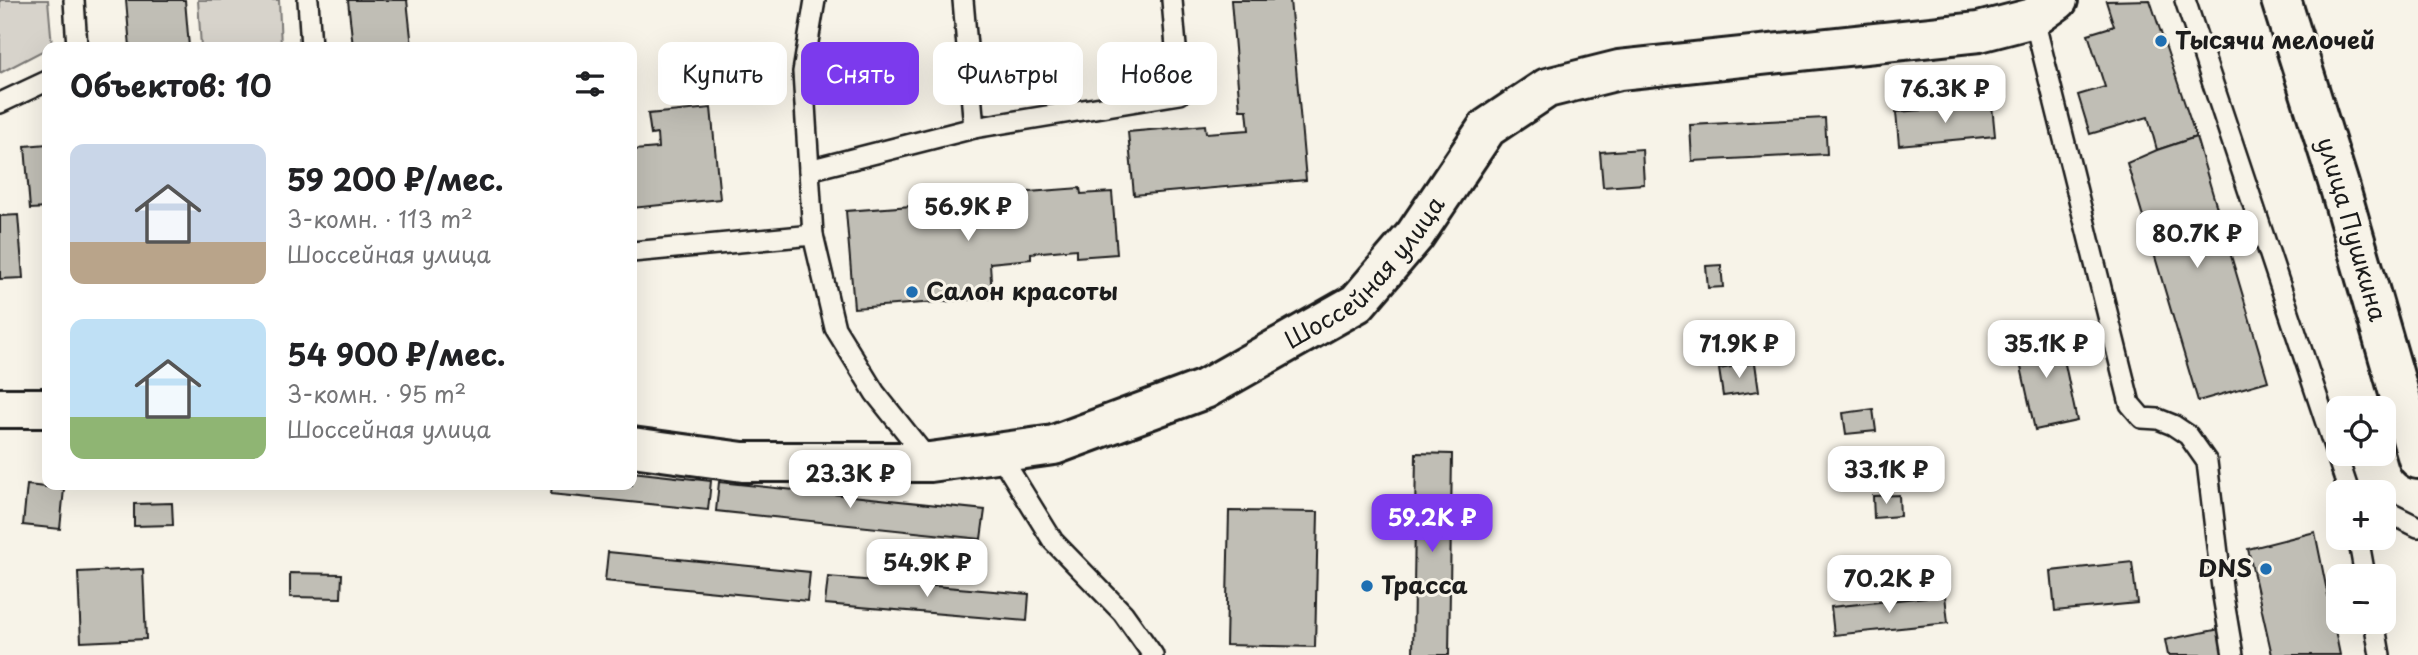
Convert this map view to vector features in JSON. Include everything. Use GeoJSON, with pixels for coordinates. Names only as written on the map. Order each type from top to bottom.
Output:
{"type":"FeatureCollection","features":[{"type":"Feature","properties":{"kind":"street","name":"улица Пушкина"},"geometry":{"type":"LineString","coordinates":[[2281,0],[2339,185],[2418,459]]}},
{"type":"Feature","properties":{"kind":"street","name":"Шоссейная улица"},"geometry":{"type":"LineString","coordinates":[[637,448],[744,462],[930,462],[1054,446],[1205,388],[1357,303],[1415,235],[1487,128],[1547,88],[1619,70],[1979,32],[2040,6]]}},
{"type":"Feature","properties":{"kind":"street"},"geometry":{"type":"LineString","coordinates":[[0,408],[42,408]]}},
{"type":"Feature","properties":{"kind":"lane"},"geometry":{"type":"LineString","coordinates":[[74,0],[77,42]]}},
{"type":"Feature","properties":{"kind":"lane"},"geometry":{"type":"LineString","coordinates":[[308,0],[311,42]]}},
{"type":"Feature","properties":{"kind":"lane"},"geometry":{"type":"LineString","coordinates":[[816,0],[803,72],[813,235],[835,328],[875,393],[930,462]]}},
{"type":"Feature","properties":{"kind":"lane"},"geometry":{"type":"LineString","coordinates":[[963,0],[974,128]]}},
{"type":"Feature","properties":{"kind":"lane"},"geometry":{"type":"LineString","coordinates":[[809,170],[974,128],[1180,94],[1172,0]]}},
{"type":"Feature","properties":{"kind":"lane"},"geometry":{"type":"LineString","coordinates":[[2185,0],[2345,480]]}},
{"type":"Feature","properties":{"kind":"lane"},"geometry":{"type":"LineString","coordinates":[[2040,6],[2130,404],[2141,418],[2158,419],[2188,435],[2207,462],[2233,655]]}},
{"type":"Feature","properties":{"kind":"lane"},"geometry":{"type":"LineString","coordinates":[[0,103],[42,83]]}},
{"type":"Feature","properties":{"kind":"lane"},"geometry":{"type":"LineString","coordinates":[[637,251],[813,235]]}},
{"type":"Feature","properties":{"kind":"lane"},"geometry":{"type":"LineString","coordinates":[[998,452],[1053,541],[1123,613],[1153,655]]}},
{"type":"Feature","properties":{"kind":"lane"},"geometry":{"type":"LineString","coordinates":[[2396,516],[2418,527]]}},
{"type":"Feature","properties":{"kind":"lane"},"geometry":{"type":"LineString","coordinates":[[2376,634],[2380,655]]}},
{"type":"Feature","properties":{"kind":"shaded area"},"geometry":{"type":"Polygon","coordinates":[[[0,0],[48,0],[52,42],[42,42],[42,51],[0,73],[0,0]]]}},
{"type":"Feature","properties":{"kind":"shaded area"},"geometry":{"type":"Polygon","coordinates":[[[198,0],[279,0],[281,42],[201,42],[198,0]]]}},
{"type":"Feature","properties":{"kind":"building"},"geometry":{"type":"Polygon","coordinates":[[[126,0],[185,0],[189,42],[130,42],[126,0]]]}},
{"type":"Feature","properties":{"kind":"building"},"geometry":{"type":"Polygon","coordinates":[[[348,0],[407,0],[411,42],[352,42],[348,0]]]}},
{"type":"Feature","properties":{"kind":"building"},"geometry":{"type":"Polygon","coordinates":[[[1231,0],[1290,0],[1306,180],[1134,195],[1128,132],[1205,125],[1206,133],[1249,130],[1247,110],[1240,110],[1231,0]]]}},
{"type":"Feature","properties":{"kind":"building"},"geometry":{"type":"Polygon","coordinates":[[[2150,0],[2196,137],[2157,150],[2148,117],[2090,134],[2078,95],[2105,87],[2088,34],[2114,26],[2106,1],[2150,0]]]}},
{"type":"Feature","properties":{"kind":"building"},"geometry":{"type":"Polygon","coordinates":[[[1992,105],[1995,136],[1899,145],[1896,112],[1992,105]]]}},
{"type":"Feature","properties":{"kind":"building"},"geometry":{"type":"Polygon","coordinates":[[[711,108],[720,199],[637,207],[637,150],[658,148],[657,134],[651,135],[648,114],[711,108]]]}},
{"type":"Feature","properties":{"kind":"building"},"geometry":{"type":"Polygon","coordinates":[[[1825,118],[1827,154],[1692,161],[1690,125],[1825,118]]]}},
{"type":"Feature","properties":{"kind":"building"},"geometry":{"type":"Polygon","coordinates":[[[2196,137],[2268,381],[2198,401],[2127,163],[2196,137]]]}},
{"type":"Feature","properties":{"kind":"building"},"geometry":{"type":"Polygon","coordinates":[[[42,144],[42,208],[30,209],[25,146],[42,144]]]}},
{"type":"Feature","properties":{"kind":"building"},"geometry":{"type":"Polygon","coordinates":[[[1642,149],[1644,184],[1603,187],[1600,152],[1642,149]]]}},
{"type":"Feature","properties":{"kind":"building"},"geometry":{"type":"Polygon","coordinates":[[[1080,188],[1081,194],[1112,192],[1117,254],[1076,257],[1076,249],[1031,253],[1031,259],[990,263],[992,298],[854,308],[846,211],[1017,198],[1016,193],[1080,188]]]}},
{"type":"Feature","properties":{"kind":"building"},"geometry":{"type":"Polygon","coordinates":[[[18,215],[23,278],[0,279],[0,216],[18,215]]]}},
{"type":"Feature","properties":{"kind":"building"},"geometry":{"type":"Polygon","coordinates":[[[1721,265],[1723,287],[1708,288],[1706,266],[1721,265]]]}},
{"type":"Feature","properties":{"kind":"building"},"geometry":{"type":"Polygon","coordinates":[[[2058,331],[2077,421],[2035,430],[2015,340],[2058,331]]]}},
{"type":"Feature","properties":{"kind":"building"},"geometry":{"type":"Polygon","coordinates":[[[1755,363],[1759,391],[1723,396],[1719,369],[1755,363]]]}},
{"type":"Feature","properties":{"kind":"building"},"geometry":{"type":"Polygon","coordinates":[[[1873,409],[1876,431],[1846,434],[1843,413],[1873,409]]]}},
{"type":"Feature","properties":{"kind":"building"},"geometry":{"type":"Polygon","coordinates":[[[1416,453],[1452,454],[1449,655],[1413,655],[1416,453]]]}},
{"type":"Feature","properties":{"kind":"building"},"geometry":{"type":"Polygon","coordinates":[[[637,473],[711,481],[708,510],[551,494],[551,490],[637,490],[637,473]]]}},
{"type":"Feature","properties":{"kind":"building"},"geometry":{"type":"Polygon","coordinates":[[[719,482],[985,510],[981,539],[716,511],[719,482]]]}},
{"type":"Feature","properties":{"kind":"building"},"geometry":{"type":"Polygon","coordinates":[[[27,485],[42,487],[42,490],[64,490],[60,529],[23,525],[27,485]]]}},
{"type":"Feature","properties":{"kind":"building"},"geometry":{"type":"Polygon","coordinates":[[[1899,495],[1900,516],[1874,518],[1873,496],[1899,495]]]}},
{"type":"Feature","properties":{"kind":"building"},"geometry":{"type":"Polygon","coordinates":[[[172,503],[173,525],[134,526],[134,504],[172,503]]]}},
{"type":"Feature","properties":{"kind":"building"},"geometry":{"type":"Polygon","coordinates":[[[1229,511],[1318,512],[1315,647],[1226,645],[1229,511]]]}},
{"type":"Feature","properties":{"kind":"building"},"geometry":{"type":"Polygon","coordinates":[[[2315,532],[2326,586],[2326,634],[2336,634],[2340,655],[2272,655],[2248,549],[2315,532]]]}},
{"type":"Feature","properties":{"kind":"building"},"geometry":{"type":"Polygon","coordinates":[[[608,552],[810,572],[807,601],[605,581],[608,552]]]}},
{"type":"Feature","properties":{"kind":"building"},"geometry":{"type":"Polygon","coordinates":[[[2132,562],[2137,603],[2055,611],[2051,571],[2132,562]]]}},
{"type":"Feature","properties":{"kind":"building"},"geometry":{"type":"Polygon","coordinates":[[[143,569],[146,639],[81,642],[78,572],[143,569]]]}},
{"type":"Feature","properties":{"kind":"building"},"geometry":{"type":"Polygon","coordinates":[[[290,573],[342,574],[341,598],[290,597],[290,573]]]}},
{"type":"Feature","properties":{"kind":"building"},"geometry":{"type":"Polygon","coordinates":[[[828,577],[1029,594],[1027,621],[825,604],[828,577]]]}},
{"type":"Feature","properties":{"kind":"building"},"geometry":{"type":"Polygon","coordinates":[[[1945,595],[1948,623],[1834,635],[1831,607],[1945,595]]]}},
{"type":"Feature","properties":{"kind":"building"},"geometry":{"type":"Polygon","coordinates":[[[2220,629],[2225,655],[2168,655],[2165,640],[2220,629]]]}},
{"type":"Feature","properties":{"kind":"place","name":"Тысячи мелочей"},"geometry":{"type":"Point","coordinates":[2161,41]}},
{"type":"Feature","properties":{"kind":"place","name":"Салон красоты"},"geometry":{"type":"Point","coordinates":[912,292]}},
{"type":"Feature","properties":{"kind":"place","name":"DNS"},"geometry":{"type":"Point","coordinates":[2266,569]}},
{"type":"Feature","properties":{"kind":"place","name":"Трасса"},"geometry":{"type":"Point","coordinates":[1367,586]}}]}
